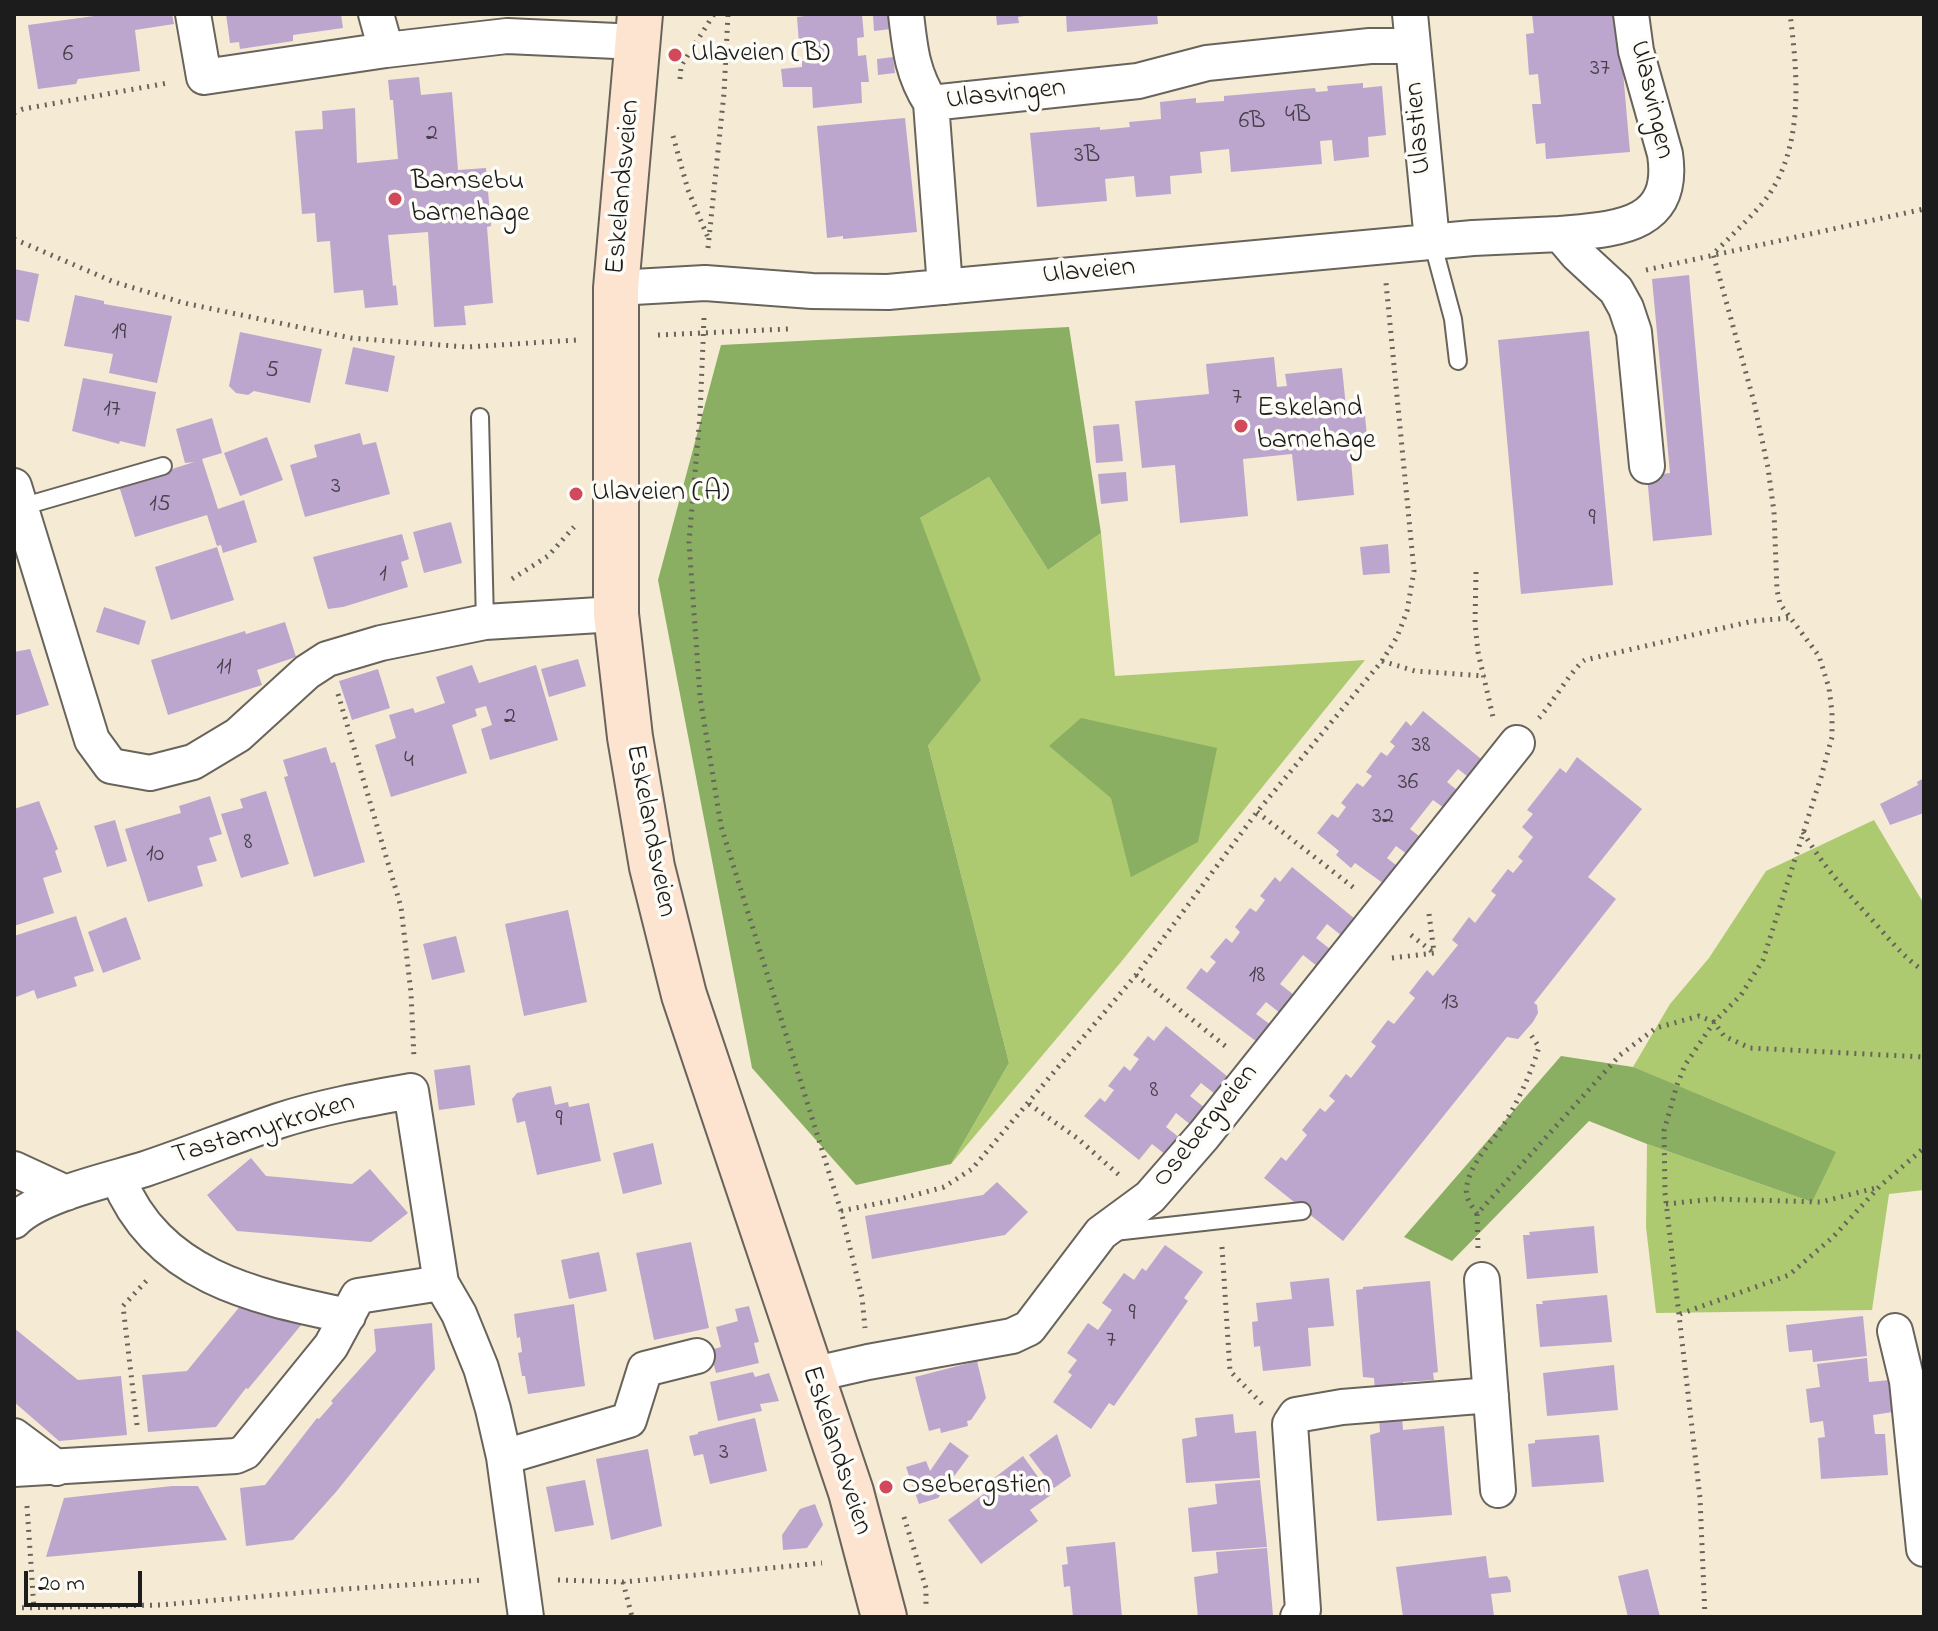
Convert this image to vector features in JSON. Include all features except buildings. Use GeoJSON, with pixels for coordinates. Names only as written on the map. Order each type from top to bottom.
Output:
{"type":"FeatureCollection","features":[{"type":"Feature","properties":{"kind":"main road","name":"Eskelandsveien"},"geometry":{"type":"LineString","coordinates":[[639,28],[616,288],[616,614],[630,737],[650,852],[684,995],[851,1492],[879,1615]]}},
{"type":"Feature","properties":{"kind":"street"},"geometry":{"type":"LineString","coordinates":[[193,14],[204,77],[507,36],[639,28]]}},
{"type":"Feature","properties":{"kind":"street"},"geometry":{"type":"LineString","coordinates":[[376,14],[386,50]]}},
{"type":"Feature","properties":{"kind":"street","name":"Ulasvingen"},"geometry":{"type":"LineString","coordinates":[[906,14],[911,57],[918,82],[931,103],[945,287]]}},
{"type":"Feature","properties":{"kind":"street","name":"Ulasvingen"},"geometry":{"type":"LineString","coordinates":[[1560,234],[1629,225],[1644,217],[1665,188],[1665,154],[1636,51],[1631,14]]}},
{"type":"Feature","properties":{"kind":"street","name":"Ulasvingen"},"geometry":{"type":"LineString","coordinates":[[931,103],[1138,81],[1207,63],[1370,46],[1411,30]]}},
{"type":"Feature","properties":{"kind":"street","name":"Ulastien"},"geometry":{"type":"LineString","coordinates":[[1411,30],[1432,241]]}},
{"type":"Feature","properties":{"kind":"street"},"geometry":{"type":"LineString","coordinates":[[1560,234],[1616,290],[1626,308],[1634,332],[1647,466]]}},
{"type":"Feature","properties":{"kind":"street","name":"Ulaveien"},"geometry":{"type":"LineString","coordinates":[[616,288],[705,283],[812,291],[888,292],[1432,241],[1560,234]]}},
{"type":"Feature","properties":{"kind":"street"},"geometry":{"type":"LineString","coordinates":[[17,496],[92,740],[111,766],[150,773],[193,762],[238,735],[307,672],[327,659],[484,609],[616,614]]}},
{"type":"Feature","properties":{"kind":"street","name":"Osebergveien"},"geometry":{"type":"LineString","coordinates":[[811,1375],[1012,1336],[1029,1328],[1101,1233],[1150,1197],[1204,1135],[1517,743]]}},
{"type":"Feature","properties":{"kind":"street","name":"Tastamyrkroken"},"geometry":{"type":"LineString","coordinates":[[15,1218],[66,1193],[280,1121],[353,1101],[411,1091],[441,1283],[459,1314],[481,1368],[504,1457],[526,1617]]}},
{"type":"Feature","properties":{"kind":"street"},"geometry":{"type":"LineString","coordinates":[[14,1169],[66,1193]]}},
{"type":"Feature","properties":{"kind":"street"},"geometry":{"type":"LineString","coordinates":[[118,1178],[140,1221],[171,1254],[236,1287],[294,1305],[348,1316]]}},
{"type":"Feature","properties":{"kind":"street"},"geometry":{"type":"LineString","coordinates":[[1482,1280],[1498,1490]]}},
{"type":"Feature","properties":{"kind":"street"},"geometry":{"type":"LineString","coordinates":[[14,1436],[32,1469],[236,1456],[245,1452],[312,1372],[361,1294],[441,1283]]}},
{"type":"Feature","properties":{"kind":"street"},"geometry":{"type":"LineString","coordinates":[[1895,1331],[1907,1381],[1924,1549]]}},
{"type":"Feature","properties":{"kind":"street"},"geometry":{"type":"LineString","coordinates":[[504,1457],[629,1420],[645,1369],[697,1356]]}},
{"type":"Feature","properties":{"kind":"street"},"geometry":{"type":"LineString","coordinates":[[1298,1617],[1303,1610],[1290,1424],[1296,1415],[1315,1410],[1491,1395]]}},
{"type":"Feature","properties":{"kind":"lane"},"geometry":{"type":"LineString","coordinates":[[1432,241],[1453,319],[1458,361]]}},
{"type":"Feature","properties":{"kind":"lane"},"geometry":{"type":"LineString","coordinates":[[480,417],[484,609]]}},
{"type":"Feature","properties":{"kind":"lane"},"geometry":{"type":"LineString","coordinates":[[17,496],[163,466]]}},
{"type":"Feature","properties":{"kind":"lane"},"geometry":{"type":"LineString","coordinates":[[1101,1233],[1302,1211]]}},
{"type":"Feature","properties":{"kind":"path"},"geometry":{"type":"LineString","coordinates":[[680,80],[681,66],[714,14]]}},
{"type":"Feature","properties":{"kind":"path"},"geometry":{"type":"LineString","coordinates":[[728,14],[724,93],[705,283],[700,415],[689,542],[700,697],[721,826],[841,1211],[862,1297],[868,1362]]}},
{"type":"Feature","properties":{"kind":"path"},"geometry":{"type":"LineString","coordinates":[[1705,1617],[1700,1498],[1666,1204],[1664,1131],[1685,1065],[1714,1022],[1741,995],[1763,960],[1832,737],[1829,688],[1819,656],[1780,604],[1774,512],[1762,441],[1713,254],[1763,203],[1784,168],[1795,124],[1795,59],[1790,14]]}},
{"type":"Feature","properties":{"kind":"path"},"geometry":{"type":"LineString","coordinates":[[14,113],[204,77]]}},
{"type":"Feature","properties":{"kind":"path"},"geometry":{"type":"LineString","coordinates":[[674,122],[673,136],[688,190],[709,241]]}},
{"type":"Feature","properties":{"kind":"path"},"geometry":{"type":"LineString","coordinates":[[14,239],[114,282],[184,303],[351,338],[467,347],[584,340]]}},
{"type":"Feature","properties":{"kind":"path"},"geometry":{"type":"LineString","coordinates":[[841,1211],[944,1187],[972,1169],[1136,975],[1257,812],[1382,661],[1397,637],[1407,611],[1414,571],[1386,282]]}},
{"type":"Feature","properties":{"kind":"path"},"geometry":{"type":"LineString","coordinates":[[484,609],[507,584],[548,556],[575,526]]}},
{"type":"Feature","properties":{"kind":"path"},"geometry":{"type":"LineString","coordinates":[[1476,572],[1478,652],[1491,712],[1502,733],[1517,743],[1553,702],[1577,664],[1585,660],[1753,621],[1789,618]]}},
{"type":"Feature","properties":{"kind":"path"},"geometry":{"type":"LineString","coordinates":[[327,659],[401,907],[411,993],[414,1059]]}},
{"type":"Feature","properties":{"kind":"path"},"geometry":{"type":"LineString","coordinates":[[1382,661],[1415,671],[1485,676]]}},
{"type":"Feature","properties":{"kind":"path"},"geometry":{"type":"LineString","coordinates":[[1257,812],[1381,912]]}},
{"type":"Feature","properties":{"kind":"path"},"geometry":{"type":"LineString","coordinates":[[1803,832],[1818,857],[1867,914],[1910,962],[1924,971]]}},
{"type":"Feature","properties":{"kind":"path"},"geometry":{"type":"LineString","coordinates":[[1136,975],[1254,1070]]}},
{"type":"Feature","properties":{"kind":"path"},"geometry":{"type":"LineString","coordinates":[[1482,1280],[1475,1230],[1477,1214],[1599,1078],[1637,1040],[1656,1028],[1689,1016],[1699,1016],[1714,1022],[1724,1036],[1750,1048],[1924,1057]]}},
{"type":"Feature","properties":{"kind":"path"},"geometry":{"type":"LineString","coordinates":[[1477,1214],[1467,1199],[1466,1186],[1474,1167],[1505,1122],[1529,1078],[1539,1047],[1529,1032]]}},
{"type":"Feature","properties":{"kind":"path"},"geometry":{"type":"LineString","coordinates":[[1029,1104],[1150,1197]]}},
{"type":"Feature","properties":{"kind":"path"},"geometry":{"type":"LineString","coordinates":[[1680,1314],[1789,1275],[1833,1237],[1880,1186],[1924,1148]]}},
{"type":"Feature","properties":{"kind":"path"},"geometry":{"type":"LineString","coordinates":[[1666,1204],[1714,1199],[1821,1202],[1880,1186]]}},
{"type":"Feature","properties":{"kind":"path"},"geometry":{"type":"LineString","coordinates":[[1219,1218],[1230,1371],[1254,1397],[1290,1424]]}},
{"type":"Feature","properties":{"kind":"path"},"geometry":{"type":"LineString","coordinates":[[141,1463],[123,1306],[171,1254]]}},
{"type":"Feature","properties":{"kind":"path"},"geometry":{"type":"LineString","coordinates":[[32,1469],[34,1609]]}},
{"type":"Feature","properties":{"kind":"path"},"geometry":{"type":"LineString","coordinates":[[904,1515],[926,1588],[927,1617]]}},
{"type":"Feature","properties":{"kind":"path"},"geometry":{"type":"LineString","coordinates":[[550,1580],[623,1582],[822,1563]]}},
{"type":"Feature","properties":{"kind":"path"},"geometry":{"type":"LineString","coordinates":[[14,1608],[160,1605],[496,1580]]}},
{"type":"Feature","properties":{"kind":"path"},"geometry":{"type":"LineString","coordinates":[[623,1582],[632,1617]]}},
{"type":"Feature","properties":{"kind":"green space"},"geometry":{"type":"Polygon","coordinates":[[[1069,327],[1101,533],[1048,570],[989,477],[920,518],[981,680],[928,745],[1009,1063],[951,1164],[856,1185],[752,1068],[658,580],[721,345],[1069,327]]]}},
{"type":"Feature","properties":{"kind":"green space"},"geometry":{"type":"Polygon","coordinates":[[[989,477],[1048,570],[1101,533],[1115,676],[1365,660],[1121,962],[951,1164],[1009,1063],[928,745],[920,518],[989,477]]]}},
{"type":"Feature","properties":{"kind":"green space"},"geometry":{"type":"Polygon","coordinates":[[[1081,718],[1217,748],[1198,842],[1131,877],[1111,798],[1049,746],[1081,718]]]}},
{"type":"Feature","properties":{"kind":"green space"},"geometry":{"type":"Polygon","coordinates":[[[1874,820],[1924,904],[1924,1190],[1889,1194],[1872,1310],[1656,1313],[1646,1227],[1647,1144],[1812,1202],[1633,1067],[1670,1004],[1709,958],[1766,871],[1874,820]]]}},
{"type":"Feature","properties":{"kind":"green space"},"geometry":{"type":"Polygon","coordinates":[[[1561,1056],[1633,1067],[1836,1152],[1812,1202],[1589,1121],[1452,1261],[1404,1237],[1561,1056]]]}},
{"type":"Feature","properties":{"kind":"place","name":"Ulaveien (B)"},"geometry":{"type":"Point","coordinates":[675,55]}},
{"type":"Feature","properties":{"kind":"place","name":"Bamsebu barnehage"},"geometry":{"type":"Point","coordinates":[395,199]}},
{"type":"Feature","properties":{"kind":"place","name":"Eskeland barnehage"},"geometry":{"type":"Point","coordinates":[1241,426]}},
{"type":"Feature","properties":{"kind":"place","name":"Ulaveien (A)"},"geometry":{"type":"Point","coordinates":[576,494]}},
{"type":"Feature","properties":{"kind":"place","name":"Osebergstien"},"geometry":{"type":"Point","coordinates":[886,1487]}}]}
